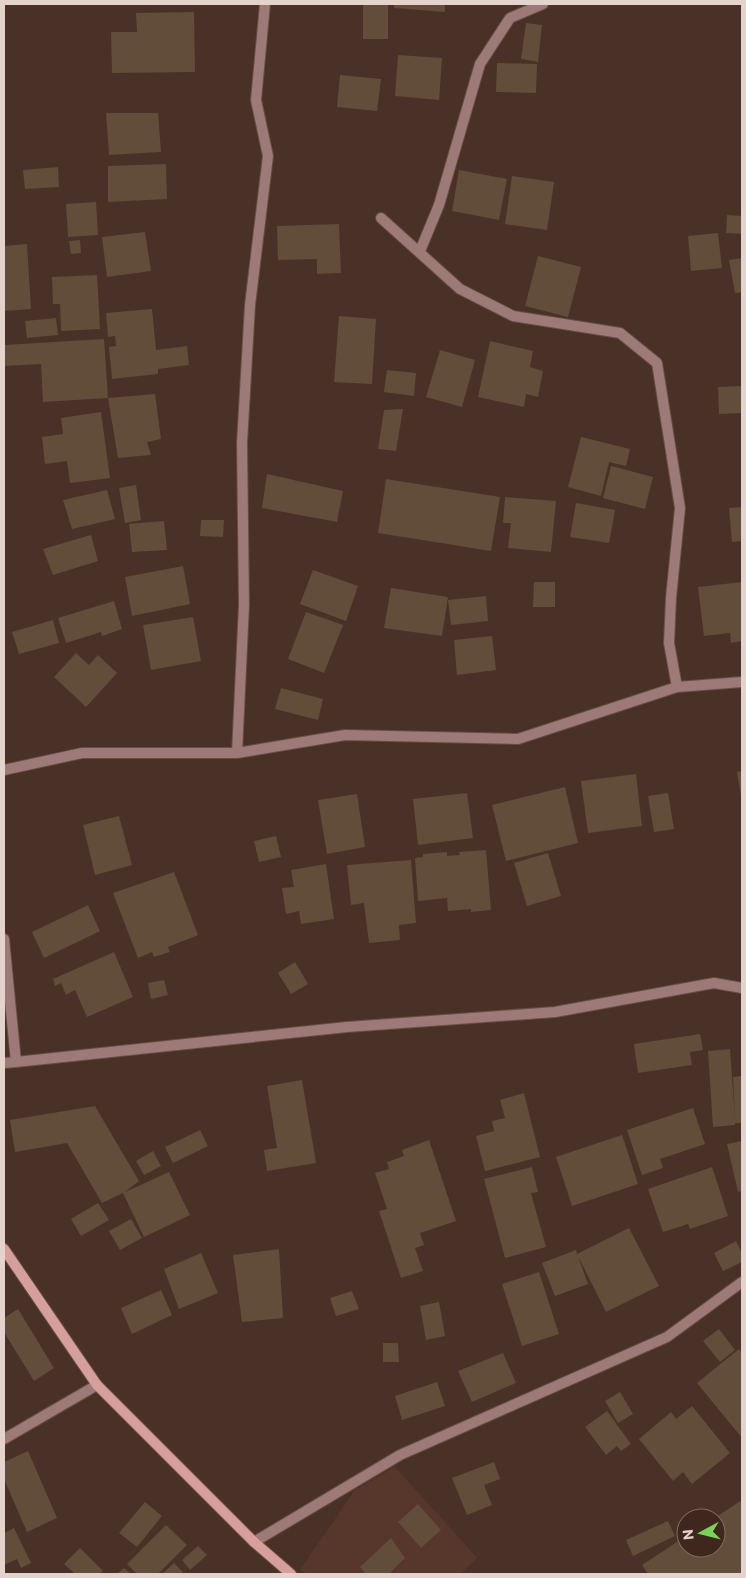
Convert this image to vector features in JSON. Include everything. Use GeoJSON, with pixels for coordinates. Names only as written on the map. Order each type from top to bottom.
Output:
{"type":"FeatureCollection","features":[{"type":"Feature","properties":{"kind":"main road"},"geometry":{"type":"LineString","coordinates":[[4,1249],[97,1385],[254,1542],[292,1574]]}},
{"type":"Feature","properties":{"kind":"street"},"geometry":{"type":"LineString","coordinates":[[237,753],[244,605],[242,443],[250,305],[268,156],[256,100],[265,4]]}},
{"type":"Feature","properties":{"kind":"street"},"geometry":{"type":"LineString","coordinates":[[420,251],[439,205],[480,64],[510,18],[544,4]]}},
{"type":"Feature","properties":{"kind":"street"},"geometry":{"type":"LineString","coordinates":[[381,218],[420,251],[460,289],[513,316],[620,333],[657,363],[680,508],[670,598],[669,644],[677,687]]}},
{"type":"Feature","properties":{"kind":"street"},"geometry":{"type":"LineString","coordinates":[[4,770],[82,752],[237,753],[345,735],[518,739],[677,687],[742,682]]}},
{"type":"Feature","properties":{"kind":"street"},"geometry":{"type":"LineString","coordinates":[[4,939],[16,1062]]}},
{"type":"Feature","properties":{"kind":"street"},"geometry":{"type":"LineString","coordinates":[[4,1063],[347,1027],[555,1012],[714,983],[742,988]]}},
{"type":"Feature","properties":{"kind":"street"},"geometry":{"type":"LineString","coordinates":[[254,1542],[400,1455],[667,1337],[742,1282]]}},
{"type":"Feature","properties":{"kind":"street"},"geometry":{"type":"LineString","coordinates":[[4,1439],[97,1385]]}},
{"type":"Feature","properties":{"kind":"shaded area"},"geometry":{"type":"Polygon","coordinates":[[[395,1467],[477,1558],[461,1574],[308,1574],[300,1570],[355,1490],[395,1467]]]}},
{"type":"Feature","properties":{"kind":"building"},"geometry":{"type":"Polygon","coordinates":[[[394,4],[445,4],[445,12],[394,8],[394,4]]]}},
{"type":"Feature","properties":{"kind":"building"},"geometry":{"type":"Polygon","coordinates":[[[363,5],[388,5],[388,39],[363,39],[363,5]]]}},
{"type":"Feature","properties":{"kind":"building"},"geometry":{"type":"Polygon","coordinates":[[[194,12],[195,72],[112,73],[111,32],[137,32],[136,13],[194,12]]]}},
{"type":"Feature","properties":{"kind":"building"},"geometry":{"type":"Polygon","coordinates":[[[526,23],[542,25],[538,62],[521,59],[526,23]]]}},
{"type":"Feature","properties":{"kind":"building"},"geometry":{"type":"Polygon","coordinates":[[[398,55],[442,58],[439,100],[395,96],[398,55]]]}},
{"type":"Feature","properties":{"kind":"building"},"geometry":{"type":"Polygon","coordinates":[[[497,63],[537,64],[536,93],[496,92],[497,63]]]}},
{"type":"Feature","properties":{"kind":"building"},"geometry":{"type":"Polygon","coordinates":[[[340,75],[381,79],[377,111],[337,107],[340,75]]]}},
{"type":"Feature","properties":{"kind":"building"},"geometry":{"type":"Polygon","coordinates":[[[106,113],[158,113],[161,152],[109,155],[106,113]]]}},
{"type":"Feature","properties":{"kind":"building"},"geometry":{"type":"Polygon","coordinates":[[[166,164],[167,199],[108,202],[108,166],[166,164]]]}},
{"type":"Feature","properties":{"kind":"building"},"geometry":{"type":"Polygon","coordinates":[[[58,167],[59,187],[25,189],[23,170],[58,167]]]}},
{"type":"Feature","properties":{"kind":"building"},"geometry":{"type":"Polygon","coordinates":[[[459,170],[507,179],[499,220],[452,211],[459,170]]]}},
{"type":"Feature","properties":{"kind":"building"},"geometry":{"type":"Polygon","coordinates":[[[512,176],[554,182],[547,230],[505,224],[512,176]]]}},
{"type":"Feature","properties":{"kind":"building"},"geometry":{"type":"Polygon","coordinates":[[[96,202],[98,235],[68,237],[66,204],[96,202]]]}},
{"type":"Feature","properties":{"kind":"building"},"geometry":{"type":"Polygon","coordinates":[[[727,215],[742,216],[742,234],[726,233],[727,215]]]}},
{"type":"Feature","properties":{"kind":"building"},"geometry":{"type":"Polygon","coordinates":[[[339,224],[341,273],[317,274],[317,259],[278,260],[277,226],[339,224]]]}},
{"type":"Feature","properties":{"kind":"building"},"geometry":{"type":"Polygon","coordinates":[[[145,232],[151,271],[107,277],[102,237],[145,232]]]}},
{"type":"Feature","properties":{"kind":"building"},"geometry":{"type":"Polygon","coordinates":[[[718,233],[722,268],[691,271],[688,236],[718,233]]]}},
{"type":"Feature","properties":{"kind":"building"},"geometry":{"type":"Polygon","coordinates":[[[80,240],[81,253],[71,254],[69,241],[80,240]]]}},
{"type":"Feature","properties":{"kind":"building"},"geometry":{"type":"Polygon","coordinates":[[[27,244],[31,309],[4,311],[4,246],[27,244]]]}},
{"type":"Feature","properties":{"kind":"building"},"geometry":{"type":"Polygon","coordinates":[[[538,256],[581,267],[568,317],[525,306],[538,256]]]}},
{"type":"Feature","properties":{"kind":"building"},"geometry":{"type":"Polygon","coordinates":[[[742,258],[742,292],[735,293],[729,260],[742,258]]]}},
{"type":"Feature","properties":{"kind":"building"},"geometry":{"type":"Polygon","coordinates":[[[97,275],[100,329],[61,331],[60,304],[53,304],[52,277],[97,275]]]}},
{"type":"Feature","properties":{"kind":"building"},"geometry":{"type":"Polygon","coordinates":[[[152,309],[156,350],[187,346],[189,365],[158,369],[158,374],[112,379],[109,347],[116,346],[115,336],[108,337],[106,313],[152,309]]]}},
{"type":"Feature","properties":{"kind":"building"},"geometry":{"type":"Polygon","coordinates":[[[339,316],[376,319],[372,384],[334,382],[339,316]]]}},
{"type":"Feature","properties":{"kind":"building"},"geometry":{"type":"Polygon","coordinates":[[[56,318],[58,335],[27,338],[25,321],[56,318]]]}},
{"type":"Feature","properties":{"kind":"building"},"geometry":{"type":"Polygon","coordinates":[[[104,339],[108,398],[43,402],[41,364],[4,366],[4,345],[104,339]]]}},
{"type":"Feature","properties":{"kind":"building"},"geometry":{"type":"Polygon","coordinates":[[[490,341],[533,351],[530,367],[543,371],[538,397],[526,394],[524,407],[478,397],[490,341]]]}},
{"type":"Feature","properties":{"kind":"building"},"geometry":{"type":"Polygon","coordinates":[[[440,350],[475,360],[462,407],[426,397],[440,350]]]}},
{"type":"Feature","properties":{"kind":"building"},"geometry":{"type":"Polygon","coordinates":[[[387,370],[416,373],[414,396],[384,392],[387,370]]]}},
{"type":"Feature","properties":{"kind":"building"},"geometry":{"type":"Polygon","coordinates":[[[742,386],[742,413],[719,414],[718,387],[742,386]]]}},
{"type":"Feature","properties":{"kind":"building"},"geometry":{"type":"Polygon","coordinates":[[[155,394],[161,439],[147,442],[151,455],[118,458],[108,398],[155,394]]]}},
{"type":"Feature","properties":{"kind":"building"},"geometry":{"type":"Polygon","coordinates":[[[403,409],[396,451],[378,449],[384,410],[403,409]]]}},
{"type":"Feature","properties":{"kind":"building"},"geometry":{"type":"Polygon","coordinates":[[[101,412],[110,478],[70,483],[67,461],[45,464],[42,437],[63,434],[61,418],[101,412]]]}},
{"type":"Feature","properties":{"kind":"building"},"geometry":{"type":"Polygon","coordinates":[[[581,437],[630,449],[626,466],[609,462],[601,496],[568,487],[581,437]]]}},
{"type":"Feature","properties":{"kind":"building"},"geometry":{"type":"Polygon","coordinates":[[[611,466],[653,477],[645,509],[603,498],[611,466]]]}},
{"type":"Feature","properties":{"kind":"building"},"geometry":{"type":"Polygon","coordinates":[[[267,474],[343,491],[337,522],[262,508],[267,474]]]}},
{"type":"Feature","properties":{"kind":"building"},"geometry":{"type":"Polygon","coordinates":[[[386,479],[500,497],[491,551],[378,533],[386,479]]]}},
{"type":"Feature","properties":{"kind":"building"},"geometry":{"type":"Polygon","coordinates":[[[136,485],[141,520],[125,523],[119,488],[136,485]]]}},
{"type":"Feature","properties":{"kind":"building"},"geometry":{"type":"Polygon","coordinates":[[[107,490],[115,519],[72,529],[63,500],[107,490]]]}},
{"type":"Feature","properties":{"kind":"building"},"geometry":{"type":"Polygon","coordinates":[[[505,497],[556,501],[551,552],[508,548],[511,523],[503,523],[505,497]]]}},
{"type":"Feature","properties":{"kind":"building"},"geometry":{"type":"Polygon","coordinates":[[[576,503],[615,510],[609,543],[570,537],[576,503]]]}},
{"type":"Feature","properties":{"kind":"building"},"geometry":{"type":"Polygon","coordinates":[[[742,507],[742,541],[732,542],[729,508],[742,507]]]}},
{"type":"Feature","properties":{"kind":"building"},"geometry":{"type":"Polygon","coordinates":[[[201,520],[224,520],[223,537],[200,536],[201,520]]]}},
{"type":"Feature","properties":{"kind":"building"},"geometry":{"type":"Polygon","coordinates":[[[164,521],[167,550],[132,552],[129,524],[164,521]]]}},
{"type":"Feature","properties":{"kind":"building"},"geometry":{"type":"Polygon","coordinates":[[[91,535],[98,561],[53,575],[43,549],[91,535]]]}},
{"type":"Feature","properties":{"kind":"building"},"geometry":{"type":"Polygon","coordinates":[[[183,566],[190,604],[132,616],[125,577],[183,566]]]}},
{"type":"Feature","properties":{"kind":"building"},"geometry":{"type":"Polygon","coordinates":[[[313,570],[358,586],[346,621],[300,604],[313,570]]]}},
{"type":"Feature","properties":{"kind":"building"},"geometry":{"type":"Polygon","coordinates":[[[534,582],[555,582],[555,607],[533,607],[534,582]]]}},
{"type":"Feature","properties":{"kind":"building"},"geometry":{"type":"Polygon","coordinates":[[[742,582],[742,641],[731,643],[730,633],[704,636],[698,587],[742,582]]]}},
{"type":"Feature","properties":{"kind":"building"},"geometry":{"type":"Polygon","coordinates":[[[391,588],[448,597],[442,636],[384,628],[391,588]]]}},
{"type":"Feature","properties":{"kind":"building"},"geometry":{"type":"Polygon","coordinates":[[[486,596],[488,621],[451,625],[448,600],[486,596]]]}},
{"type":"Feature","properties":{"kind":"building"},"geometry":{"type":"Polygon","coordinates":[[[114,601],[122,629],[102,636],[101,632],[66,643],[58,618],[114,601]]]}},
{"type":"Feature","properties":{"kind":"building"},"geometry":{"type":"Polygon","coordinates":[[[306,612],[343,625],[324,673],[288,659],[306,612]]]}},
{"type":"Feature","properties":{"kind":"building"},"geometry":{"type":"Polygon","coordinates":[[[193,617],[201,661],[151,670],[143,625],[193,617]]]}},
{"type":"Feature","properties":{"kind":"building"},"geometry":{"type":"Polygon","coordinates":[[[53,620],[59,643],[19,654],[12,632],[53,620]]]}},
{"type":"Feature","properties":{"kind":"building"},"geometry":{"type":"Polygon","coordinates":[[[492,636],[496,670],[457,675],[454,640],[492,636]]]}},
{"type":"Feature","properties":{"kind":"building"},"geometry":{"type":"Polygon","coordinates":[[[76,653],[89,665],[98,655],[117,673],[86,707],[54,677],[76,653]]]}},
{"type":"Feature","properties":{"kind":"building"},"geometry":{"type":"Polygon","coordinates":[[[281,688],[323,699],[318,720],[275,709],[281,688]]]}},
{"type":"Feature","properties":{"kind":"building"},"geometry":{"type":"Polygon","coordinates":[[[742,771],[742,796],[741,796],[737,772],[742,771]]]}},
{"type":"Feature","properties":{"kind":"building"},"geometry":{"type":"Polygon","coordinates":[[[636,774],[642,826],[588,833],[581,781],[636,774]]]}},
{"type":"Feature","properties":{"kind":"building"},"geometry":{"type":"Polygon","coordinates":[[[565,787],[578,843],[506,861],[492,805],[565,787]]]}},
{"type":"Feature","properties":{"kind":"building"},"geometry":{"type":"Polygon","coordinates":[[[467,793],[473,838],[418,845],[413,799],[467,793]]]}},
{"type":"Feature","properties":{"kind":"building"},"geometry":{"type":"Polygon","coordinates":[[[668,793],[674,829],[654,832],[648,796],[668,793]]]}},
{"type":"Feature","properties":{"kind":"building"},"geometry":{"type":"Polygon","coordinates":[[[357,794],[365,847],[327,854],[318,800],[357,794]]]}},
{"type":"Feature","properties":{"kind":"building"},"geometry":{"type":"Polygon","coordinates":[[[119,816],[132,865],[95,875],[83,825],[119,816]]]}},
{"type":"Feature","properties":{"kind":"building"},"geometry":{"type":"Polygon","coordinates":[[[276,836],[281,857],[259,862],[254,841],[276,836]]]}},
{"type":"Feature","properties":{"kind":"building"},"geometry":{"type":"Polygon","coordinates":[[[486,850],[491,910],[471,912],[471,909],[448,911],[447,898],[418,901],[415,858],[423,857],[423,854],[447,852],[447,856],[460,855],[459,852],[486,850]]]}},
{"type":"Feature","properties":{"kind":"building"},"geometry":{"type":"Polygon","coordinates":[[[548,853],[561,896],[527,906],[514,863],[548,853]]]}},
{"type":"Feature","properties":{"kind":"building"},"geometry":{"type":"Polygon","coordinates":[[[411,860],[416,923],[399,925],[400,940],[369,943],[364,903],[351,905],[347,865],[411,860]]]}},
{"type":"Feature","properties":{"kind":"building"},"geometry":{"type":"Polygon","coordinates":[[[326,864],[334,919],[301,924],[299,911],[286,914],[282,888],[294,887],[291,870],[326,864]]]}},
{"type":"Feature","properties":{"kind":"building"},"geometry":{"type":"Polygon","coordinates":[[[174,872],[198,935],[168,947],[170,952],[154,957],[152,952],[138,958],[113,893],[174,872]]]}},
{"type":"Feature","properties":{"kind":"building"},"geometry":{"type":"Polygon","coordinates":[[[88,905],[100,931],[44,958],[32,932],[88,905]]]}},
{"type":"Feature","properties":{"kind":"building"},"geometry":{"type":"Polygon","coordinates":[[[114,952],[133,997],[87,1017],[75,990],[66,995],[61,983],[55,986],[53,979],[114,952]]]}},
{"type":"Feature","properties":{"kind":"building"},"geometry":{"type":"Polygon","coordinates":[[[295,962],[308,984],[291,994],[278,973],[295,962]]]}},
{"type":"Feature","properties":{"kind":"building"},"geometry":{"type":"Polygon","coordinates":[[[164,980],[168,995],[151,999],[148,983],[164,980]]]}},
{"type":"Feature","properties":{"kind":"building"},"geometry":{"type":"Polygon","coordinates":[[[700,1034],[703,1050],[690,1052],[692,1065],[638,1073],[634,1044],[700,1034]]]}},
{"type":"Feature","properties":{"kind":"building"},"geometry":{"type":"Polygon","coordinates":[[[730,1049],[735,1120],[733,1077],[742,1076],[742,1123],[713,1127],[708,1051],[730,1049]]]}},
{"type":"Feature","properties":{"kind":"building"},"geometry":{"type":"Polygon","coordinates":[[[302,1080],[316,1163],[267,1171],[264,1150],[277,1148],[267,1086],[302,1080]]]}},
{"type":"Feature","properties":{"kind":"building"},"geometry":{"type":"Polygon","coordinates":[[[524,1093],[540,1157],[485,1171],[476,1136],[494,1131],[492,1121],[505,1118],[500,1100],[524,1093]]]}},
{"type":"Feature","properties":{"kind":"building"},"geometry":{"type":"Polygon","coordinates":[[[95,1106],[139,1181],[125,1192],[102,1203],[67,1143],[15,1152],[10,1120],[95,1106]]]}},
{"type":"Feature","properties":{"kind":"building"},"geometry":{"type":"Polygon","coordinates":[[[693,1108],[705,1144],[660,1159],[663,1168],[642,1175],[627,1130],[693,1108]]]}},
{"type":"Feature","properties":{"kind":"building"},"geometry":{"type":"Polygon","coordinates":[[[200,1130],[208,1146],[173,1163],[165,1147],[200,1130]]]}},
{"type":"Feature","properties":{"kind":"building"},"geometry":{"type":"Polygon","coordinates":[[[622,1135],[638,1184],[572,1206],[556,1157],[622,1135]]]}},
{"type":"Feature","properties":{"kind":"building"},"geometry":{"type":"Polygon","coordinates":[[[429,1140],[456,1221],[420,1233],[424,1245],[415,1248],[423,1271],[401,1278],[379,1211],[387,1209],[375,1173],[389,1169],[387,1162],[404,1156],[402,1150],[429,1140]]]}},
{"type":"Feature","properties":{"kind":"building"},"geometry":{"type":"Polygon","coordinates":[[[742,1141],[742,1191],[738,1192],[727,1144],[742,1141]]]}},
{"type":"Feature","properties":{"kind":"building"},"geometry":{"type":"Polygon","coordinates":[[[153,1151],[161,1166],[144,1175],[136,1161],[153,1151]]]}},
{"type":"Feature","properties":{"kind":"building"},"geometry":{"type":"Polygon","coordinates":[[[532,1167],[538,1192],[531,1193],[546,1247],[505,1258],[484,1179],[532,1167]]]}},
{"type":"Feature","properties":{"kind":"building"},"geometry":{"type":"Polygon","coordinates":[[[712,1167],[728,1216],[690,1229],[688,1224],[663,1232],[648,1189],[712,1167]]]}},
{"type":"Feature","properties":{"kind":"building"},"geometry":{"type":"Polygon","coordinates":[[[169,1172],[190,1215],[144,1237],[123,1193],[169,1172]]]}},
{"type":"Feature","properties":{"kind":"building"},"geometry":{"type":"Polygon","coordinates":[[[98,1203],[109,1220],[81,1236],[71,1219],[98,1203]]]}},
{"type":"Feature","properties":{"kind":"building"},"geometry":{"type":"Polygon","coordinates":[[[131,1219],[142,1238],[120,1250],[109,1231],[131,1219]]]}},
{"type":"Feature","properties":{"kind":"building"},"geometry":{"type":"Polygon","coordinates":[[[629,1228],[659,1286],[606,1312],[578,1256],[588,1284],[555,1296],[542,1263],[576,1250],[577,1254],[629,1228]]]}},
{"type":"Feature","properties":{"kind":"building"},"geometry":{"type":"Polygon","coordinates":[[[736,1241],[742,1253],[742,1262],[723,1271],[714,1253],[736,1241]]]}},
{"type":"Feature","properties":{"kind":"building"},"geometry":{"type":"Polygon","coordinates":[[[279,1249],[283,1318],[242,1322],[233,1255],[279,1249]]]}},
{"type":"Feature","properties":{"kind":"building"},"geometry":{"type":"Polygon","coordinates":[[[201,1253],[218,1293],[179,1309],[164,1269],[201,1253]]]}},
{"type":"Feature","properties":{"kind":"building"},"geometry":{"type":"Polygon","coordinates":[[[539,1272],[559,1334],[522,1346],[502,1284],[539,1272]]]}},
{"type":"Feature","properties":{"kind":"building"},"geometry":{"type":"Polygon","coordinates":[[[161,1290],[172,1315],[132,1334],[121,1308],[161,1290]]]}},
{"type":"Feature","properties":{"kind":"building"},"geometry":{"type":"Polygon","coordinates":[[[352,1291],[359,1309],[336,1316],[330,1298],[352,1291]]]}},
{"type":"Feature","properties":{"kind":"building"},"geometry":{"type":"Polygon","coordinates":[[[439,1302],[445,1336],[426,1340],[420,1306],[439,1302]]]}},
{"type":"Feature","properties":{"kind":"building"},"geometry":{"type":"Polygon","coordinates":[[[18,1309],[54,1368],[34,1381],[4,1332],[4,1318],[18,1309]]]}},
{"type":"Feature","properties":{"kind":"building"},"geometry":{"type":"Polygon","coordinates":[[[719,1329],[735,1350],[720,1362],[703,1341],[719,1329]]]}},
{"type":"Feature","properties":{"kind":"building"},"geometry":{"type":"Polygon","coordinates":[[[383,1343],[398,1343],[399,1362],[383,1362],[383,1343]]]}},
{"type":"Feature","properties":{"kind":"building"},"geometry":{"type":"Polygon","coordinates":[[[739,1349],[742,1353],[742,1438],[697,1383],[739,1349]]]}},
{"type":"Feature","properties":{"kind":"building"},"geometry":{"type":"Polygon","coordinates":[[[503,1353],[516,1383],[472,1402],[458,1371],[503,1353]]]}},
{"type":"Feature","properties":{"kind":"building"},"geometry":{"type":"Polygon","coordinates":[[[437,1382],[445,1406],[402,1420],[395,1396],[437,1382]]]}},
{"type":"Feature","properties":{"kind":"building"},"geometry":{"type":"Polygon","coordinates":[[[620,1392],[633,1414],[618,1423],[605,1401],[620,1392]]]}},
{"type":"Feature","properties":{"kind":"building"},"geometry":{"type":"Polygon","coordinates":[[[692,1406],[730,1453],[692,1484],[683,1472],[673,1481],[639,1439],[671,1412],[676,1419],[692,1406]]]}},
{"type":"Feature","properties":{"kind":"building"},"geometry":{"type":"Polygon","coordinates":[[[607,1411],[631,1444],[621,1451],[617,1446],[606,1455],[585,1427],[607,1411]]]}},
{"type":"Feature","properties":{"kind":"building"},"geometry":{"type":"Polygon","coordinates":[[[28,1451],[57,1518],[27,1532],[4,1479],[4,1462],[28,1451]]]}},
{"type":"Feature","properties":{"kind":"building"},"geometry":{"type":"Polygon","coordinates":[[[494,1462],[500,1479],[484,1485],[492,1505],[467,1515],[452,1478],[494,1462]]]}},
{"type":"Feature","properties":{"kind":"building"},"geometry":{"type":"Polygon","coordinates":[[[742,1500],[742,1574],[648,1574],[642,1565],[676,1543],[676,1558],[726,1558],[726,1510],[742,1500]]]}},
{"type":"Feature","properties":{"kind":"building"},"geometry":{"type":"Polygon","coordinates":[[[145,1502],[162,1516],[137,1547],[119,1533],[145,1502]]]}},
{"type":"Feature","properties":{"kind":"building"},"geometry":{"type":"Polygon","coordinates":[[[418,1504],[441,1530],[421,1548],[398,1522],[418,1504]]]}},
{"type":"Feature","properties":{"kind":"building"},"geometry":{"type":"Polygon","coordinates":[[[668,1521],[675,1536],[633,1556],[626,1540],[668,1521]]]}},
{"type":"Feature","properties":{"kind":"building"},"geometry":{"type":"Polygon","coordinates":[[[166,1525],[187,1545],[158,1574],[137,1574],[127,1564],[166,1525]]]}},
{"type":"Feature","properties":{"kind":"building"},"geometry":{"type":"Polygon","coordinates":[[[14,1528],[31,1563],[21,1568],[17,1559],[4,1565],[4,1533],[14,1528]]]}},
{"type":"Feature","properties":{"kind":"building"},"geometry":{"type":"Polygon","coordinates":[[[391,1538],[405,1558],[389,1574],[366,1574],[360,1567],[391,1538]]]}},
{"type":"Feature","properties":{"kind":"building"},"geometry":{"type":"Polygon","coordinates":[[[198,1546],[207,1555],[190,1570],[182,1560],[198,1546]]]}},
{"type":"Feature","properties":{"kind":"building"},"geometry":{"type":"Polygon","coordinates":[[[80,1548],[103,1571],[99,1574],[75,1574],[64,1564],[80,1548]]]}},
{"type":"Feature","properties":{"kind":"building"},"geometry":{"type":"Polygon","coordinates":[[[174,1563],[183,1572],[180,1574],[162,1574],[174,1563]]]}},
{"type":"Feature","properties":{"kind":"building"},"geometry":{"type":"Polygon","coordinates":[[[124,1568],[131,1574],[117,1574],[124,1568]]]}}]}
